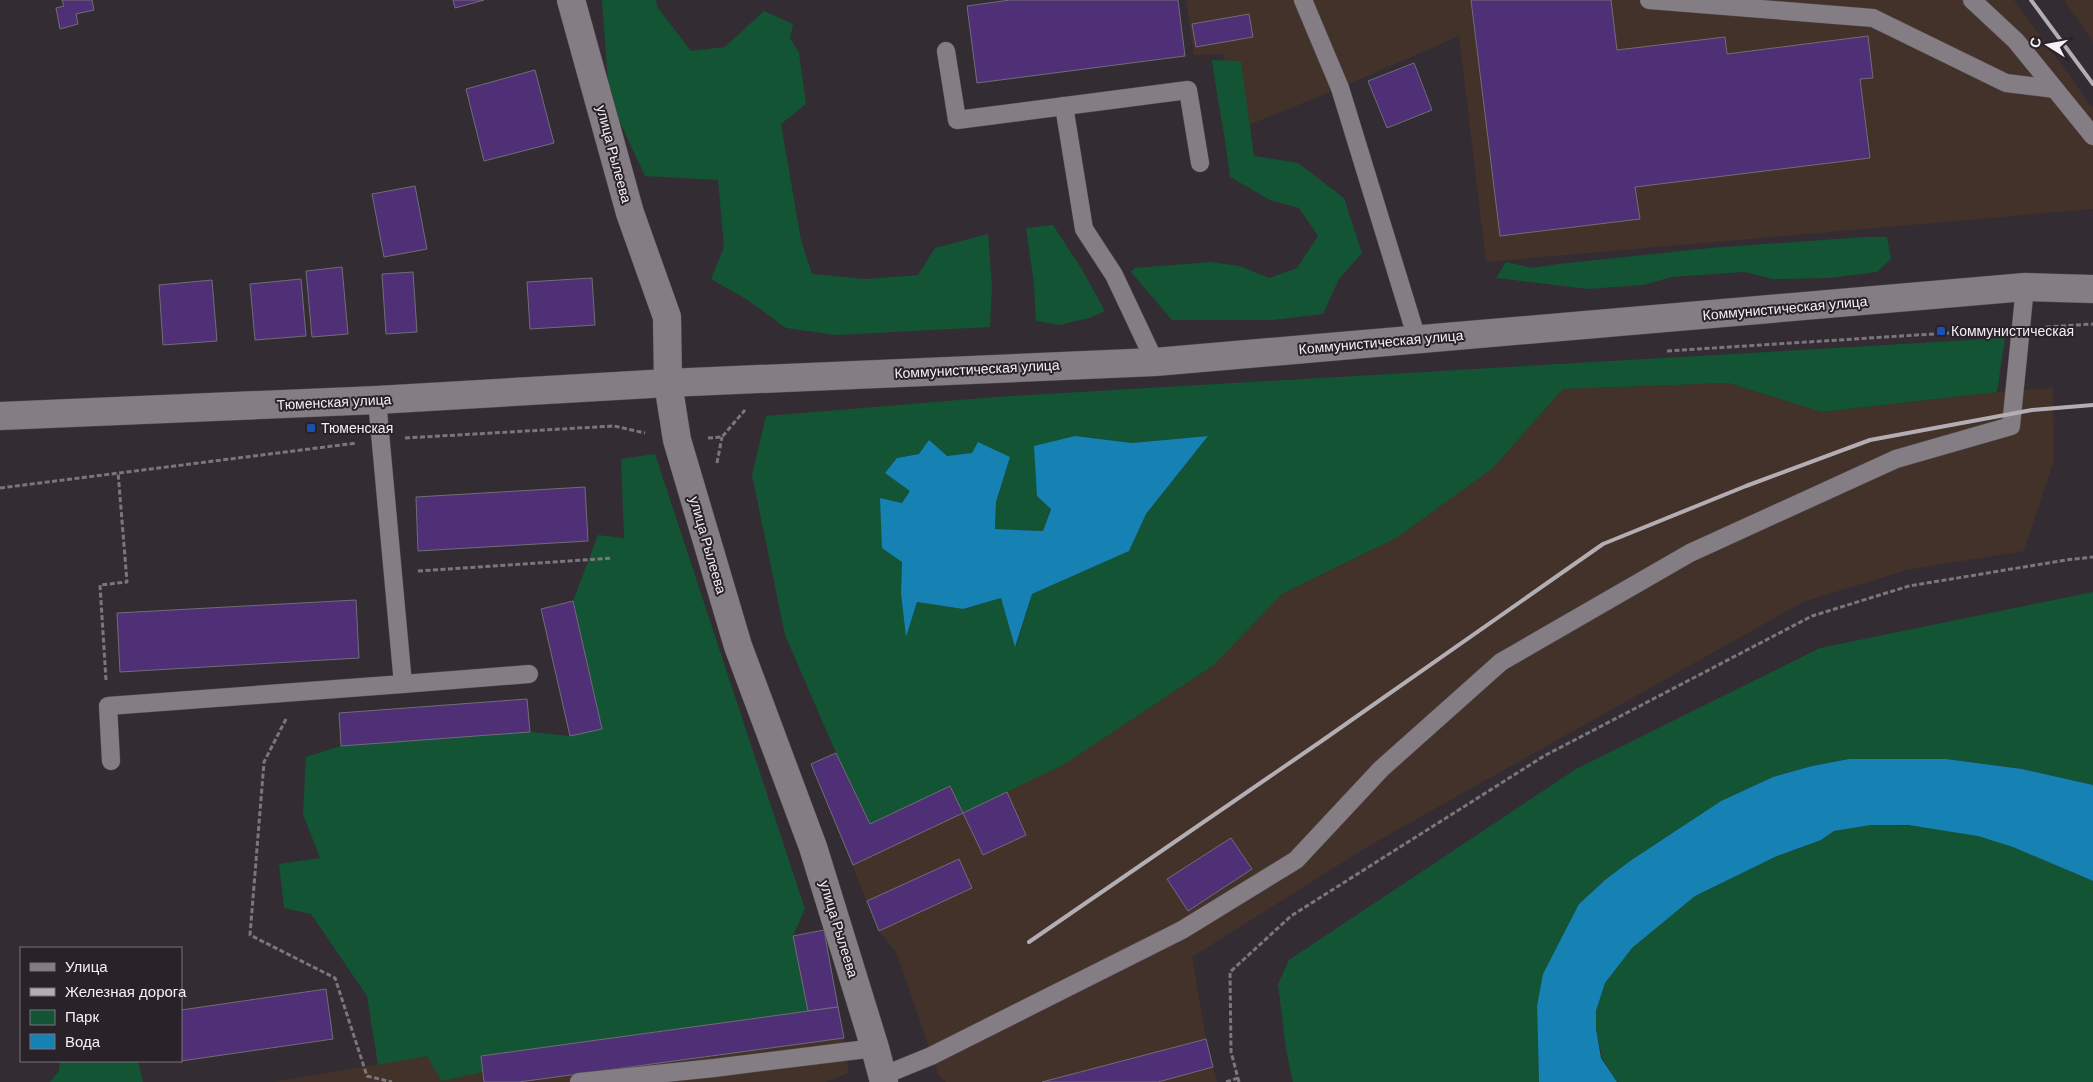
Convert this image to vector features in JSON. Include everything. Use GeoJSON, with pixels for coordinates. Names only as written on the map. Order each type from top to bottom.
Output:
{"type":"FeatureCollection","features":[{"type":"Feature","properties":{"kind":"street","name":"улица Рылеева"},"geometry":{"type":"LineString","coordinates":[[571,0],[630,213],[668,317],[668,383],[677,440],[738,646],[813,847],[883,1079]]}},
{"type":"Feature","properties":{"kind":"street","name":"Коммунистическая улица"},"geometry":{"type":"LineString","coordinates":[[668,383],[1155,362],[2025,287],[2093,289]]}},
{"type":"Feature","properties":{"kind":"street","name":"Тюменская улица"},"geometry":{"type":"LineString","coordinates":[[0,416],[377,400],[668,383]]}},
{"type":"Feature","properties":{"kind":"lane"},"geometry":{"type":"LineString","coordinates":[[1302,0],[1340,88],[1417,339]]}},
{"type":"Feature","properties":{"kind":"lane"},"geometry":{"type":"LineString","coordinates":[[1648,0],[1874,18],[2006,83],[2056,90]]}},
{"type":"Feature","properties":{"kind":"lane"},"geometry":{"type":"LineString","coordinates":[[1972,0],[2016,41],[2093,136]]}},
{"type":"Feature","properties":{"kind":"lane"},"geometry":{"type":"LineString","coordinates":[[946,51],[957,120],[1188,90],[1200,163]]}},
{"type":"Feature","properties":{"kind":"lane"},"geometry":{"type":"LineString","coordinates":[[1064,106],[1084,229],[1114,275],[1155,362]]}},
{"type":"Feature","properties":{"kind":"lane"},"geometry":{"type":"LineString","coordinates":[[883,1079],[1182,930],[1296,860],[1381,769],[1501,662],[1552,632],[1690,553],[1896,459],[2011,426],[2025,287]]}},
{"type":"Feature","properties":{"kind":"lane"},"geometry":{"type":"LineString","coordinates":[[377,400],[403,684]]}},
{"type":"Feature","properties":{"kind":"lane"},"geometry":{"type":"LineString","coordinates":[[111,761],[108,706],[529,674]]}},
{"type":"Feature","properties":{"kind":"lane"},"geometry":{"type":"LineString","coordinates":[[579,1082],[875,1048]]}},
{"type":"Feature","properties":{"kind":"path"},"geometry":{"type":"LineString","coordinates":[[108,706],[100,586],[127,582],[118,472]]}},
{"type":"Feature","properties":{"kind":"path"},"geometry":{"type":"LineString","coordinates":[[393,573],[612,558]]}},
{"type":"Feature","properties":{"kind":"path"},"geometry":{"type":"LineString","coordinates":[[1226,1082],[1239,1080],[1231,1052],[1230,972],[1291,916],[1544,756],[1812,616],[1910,586],[2066,560],[2093,558]]}},
{"type":"Feature","properties":{"kind":"path"},"geometry":{"type":"LineString","coordinates":[[299,692],[264,762],[250,935],[335,978],[367,1076],[392,1082]]}},
{"type":"Feature","properties":{"kind":"shaded area"},"geometry":{"type":"Polygon","coordinates":[[[1186,0],[2014,0],[2093,108],[2093,209],[1486,262],[1459,36],[1340,88],[1234,131],[1223,54],[1194,55],[1186,0]]]}},
{"type":"Feature","properties":{"kind":"shaded area"},"geometry":{"type":"Polygon","coordinates":[[[2064,0],[2093,0],[2093,42],[2064,0]]]}},
{"type":"Feature","properties":{"kind":"shaded area"},"geometry":{"type":"Polygon","coordinates":[[[1728,383],[1822,412],[1997,392],[2053,388],[2054,460],[2024,551],[1907,570],[1803,602],[1367,847],[1192,957],[1206,1039],[1217,1082],[946,1082],[939,1076],[896,952],[879,931],[811,764],[836,753],[871,824],[950,786],[963,812],[1065,764],[1214,665],[1282,594],[1398,537],[1493,468],[1563,389],[1728,383]]]}},
{"type":"Feature","properties":{"kind":"shaded area"},"geometry":{"type":"Polygon","coordinates":[[[824,930],[849,1073],[825,1082],[273,1082],[427,1056],[481,1056],[808,1011],[793,936],[824,930]]]}},
{"type":"Feature","properties":{"kind":"green space"},"geometry":{"type":"Polygon","coordinates":[[[602,0],[656,0],[658,8],[691,51],[725,47],[764,11],[793,24],[790,38],[799,53],[806,104],[781,124],[801,240],[812,274],[866,279],[918,275],[935,248],[988,234],[992,287],[990,327],[836,335],[786,328],[746,299],[711,279],[724,247],[718,180],[645,176],[609,99],[602,0]]]}},
{"type":"Feature","properties":{"kind":"green space"},"geometry":{"type":"Polygon","coordinates":[[[1212,60],[1241,61],[1254,156],[1298,163],[1344,198],[1362,253],[1339,279],[1323,314],[1273,320],[1172,320],[1131,272],[1135,268],[1210,262],[1240,266],[1269,278],[1297,268],[1318,236],[1299,208],[1270,200],[1230,177],[1212,60]]]}},
{"type":"Feature","properties":{"kind":"green space"},"geometry":{"type":"Polygon","coordinates":[[[1053,225],[1081,268],[1105,311],[1089,318],[1060,325],[1036,321],[1034,284],[1026,228],[1053,225]]]}},
{"type":"Feature","properties":{"kind":"green space"},"geometry":{"type":"Polygon","coordinates":[[[1887,237],[1891,259],[1877,272],[1829,278],[1773,279],[1744,272],[1672,277],[1643,285],[1588,289],[1496,278],[1506,262],[1532,268],[1711,248],[1887,237]]]}},
{"type":"Feature","properties":{"kind":"green space"},"geometry":{"type":"Polygon","coordinates":[[[2005,338],[1997,392],[1822,412],[1728,383],[1563,389],[1493,468],[1398,537],[1282,594],[1214,665],[1065,764],[963,813],[950,786],[870,824],[836,753],[785,635],[752,475],[766,416],[995,397],[2005,338]],[[1075,436],[1043,531],[995,529],[996,502],[1010,457],[972,453],[947,456],[919,454],[897,458],[910,491],[902,503],[880,498],[902,562],[901,594],[906,636],[917,602],[963,609],[1001,598],[1016,646],[1032,594],[1129,551],[1146,514],[1208,436],[1132,443],[1075,436]]]}},
{"type":"Feature","properties":{"kind":"green space"},"geometry":{"type":"Polygon","coordinates":[[[655,454],[805,909],[793,936],[808,1011],[481,1056],[483,1072],[442,1081],[427,1056],[378,1065],[367,996],[311,914],[284,908],[279,864],[320,858],[303,814],[306,757],[341,746],[530,732],[570,736],[602,729],[573,601],[598,535],[624,538],[621,459],[655,454]]]}},
{"type":"Feature","properties":{"kind":"green space"},"geometry":{"type":"Polygon","coordinates":[[[2093,592],[2093,785],[2022,769],[1946,759],[1849,759],[1812,766],[1773,777],[1721,801],[1630,861],[1605,880],[1579,904],[1537,1006],[1539,1082],[1293,1082],[1286,1049],[1278,984],[1289,960],[1576,769],[1820,648],[2093,592]]]}},
{"type":"Feature","properties":{"kind":"green space"},"geometry":{"type":"Polygon","coordinates":[[[1871,825],[1925,827],[1978,836],[2022,850],[2093,881],[2093,1082],[1617,1082],[1602,1058],[1596,1029],[1596,1011],[1605,983],[1632,948],[1695,896],[1777,856],[1821,840],[1834,831],[1871,825]]]}},
{"type":"Feature","properties":{"kind":"green space"},"geometry":{"type":"Polygon","coordinates":[[[60,1062],[138,1062],[143,1082],[50,1082],[59,1071],[60,1062]]]}},
{"type":"Feature","properties":{"kind":"water"},"geometry":{"type":"Polygon","coordinates":[[[1075,436],[1132,443],[1208,436],[1146,514],[1129,551],[1032,594],[1015,647],[1001,598],[963,609],[917,602],[906,637],[901,594],[902,562],[882,548],[880,498],[902,503],[910,491],[885,473],[897,458],[919,454],[929,440],[947,456],[972,453],[978,442],[1010,457],[996,502],[995,529],[1043,531],[1051,509],[1037,496],[1034,446],[1075,436]]]}},
{"type":"Feature","properties":{"kind":"water"},"geometry":{"type":"Polygon","coordinates":[[[1849,759],[1946,759],[2022,769],[2093,785],[2093,881],[2013,847],[1978,836],[1908,825],[1871,825],[1834,831],[1821,840],[1777,856],[1695,896],[1632,948],[1605,983],[1596,1011],[1596,1029],[1601,1058],[1617,1082],[1539,1082],[1537,1006],[1543,974],[1579,904],[1605,880],[1630,861],[1721,801],[1773,777],[1812,766],[1849,759]]]}},
{"type":"Feature","properties":{"kind":"building"},"geometry":{"type":"Polygon","coordinates":[[[62,0],[92,0],[94,10],[76,14],[78,24],[60,29],[56,8],[64,6],[62,0]]]}},
{"type":"Feature","properties":{"kind":"building"},"geometry":{"type":"Polygon","coordinates":[[[453,0],[484,0],[455,8],[453,0]]]}},
{"type":"Feature","properties":{"kind":"building"},"geometry":{"type":"Polygon","coordinates":[[[1010,0],[1178,0],[1185,56],[977,83],[967,6],[1010,0]]]}},
{"type":"Feature","properties":{"kind":"building"},"geometry":{"type":"Polygon","coordinates":[[[1471,0],[1611,0],[1617,50],[1725,37],[1727,54],[1868,36],[1873,78],[1860,79],[1870,158],[1635,187],[1640,219],[1500,236],[1471,0]]]}},
{"type":"Feature","properties":{"kind":"building"},"geometry":{"type":"Polygon","coordinates":[[[1249,14],[1253,37],[1196,47],[1192,24],[1249,14]]]}},
{"type":"Feature","properties":{"kind":"building"},"geometry":{"type":"Polygon","coordinates":[[[1414,63],[1432,110],[1387,128],[1368,81],[1414,63]]]}},
{"type":"Feature","properties":{"kind":"building"},"geometry":{"type":"Polygon","coordinates":[[[535,70],[554,143],[484,161],[466,89],[535,70]]]}},
{"type":"Feature","properties":{"kind":"building"},"geometry":{"type":"Polygon","coordinates":[[[415,186],[427,249],[384,257],[372,194],[415,186]]]}},
{"type":"Feature","properties":{"kind":"building"},"geometry":{"type":"Polygon","coordinates":[[[342,267],[348,334],[312,337],[306,271],[342,267]]]}},
{"type":"Feature","properties":{"kind":"building"},"geometry":{"type":"Polygon","coordinates":[[[413,272],[417,332],[386,334],[382,274],[413,272]]]}},
{"type":"Feature","properties":{"kind":"building"},"geometry":{"type":"Polygon","coordinates":[[[592,278],[595,325],[530,329],[527,282],[592,278]]]}},
{"type":"Feature","properties":{"kind":"building"},"geometry":{"type":"Polygon","coordinates":[[[301,279],[306,336],[255,340],[250,284],[301,279]]]}},
{"type":"Feature","properties":{"kind":"building"},"geometry":{"type":"Polygon","coordinates":[[[212,280],[217,341],[163,345],[159,285],[212,280]]]}},
{"type":"Feature","properties":{"kind":"building"},"geometry":{"type":"Polygon","coordinates":[[[585,487],[588,541],[418,551],[416,497],[585,487]]]}},
{"type":"Feature","properties":{"kind":"building"},"geometry":{"type":"Polygon","coordinates":[[[356,600],[359,658],[120,672],[117,613],[356,600]]]}},
{"type":"Feature","properties":{"kind":"building"},"geometry":{"type":"Polygon","coordinates":[[[573,601],[602,729],[570,736],[541,609],[573,601]]]}},
{"type":"Feature","properties":{"kind":"building"},"geometry":{"type":"Polygon","coordinates":[[[527,699],[530,732],[341,746],[339,713],[527,699]]]}},
{"type":"Feature","properties":{"kind":"building"},"geometry":{"type":"Polygon","coordinates":[[[836,753],[870,824],[950,786],[963,813],[853,865],[811,764],[836,753]]]}},
{"type":"Feature","properties":{"kind":"building"},"geometry":{"type":"Polygon","coordinates":[[[1007,792],[1026,835],[983,855],[963,813],[1007,792]]]}},
{"type":"Feature","properties":{"kind":"building"},"geometry":{"type":"Polygon","coordinates":[[[1231,838],[1252,869],[1188,911],[1167,879],[1231,838]]]}},
{"type":"Feature","properties":{"kind":"building"},"geometry":{"type":"Polygon","coordinates":[[[959,859],[972,888],[879,931],[867,901],[959,859]]]}},
{"type":"Feature","properties":{"kind":"building"},"geometry":{"type":"Polygon","coordinates":[[[824,930],[838,1007],[808,1011],[793,936],[824,930]]]}},
{"type":"Feature","properties":{"kind":"building"},"geometry":{"type":"Polygon","coordinates":[[[326,989],[333,1039],[182,1061],[182,1010],[326,989]]]}},
{"type":"Feature","properties":{"kind":"building"},"geometry":{"type":"Polygon","coordinates":[[[838,1007],[844,1038],[519,1082],[484,1082],[481,1056],[838,1007]]]}},
{"type":"Feature","properties":{"kind":"building"},"geometry":{"type":"Polygon","coordinates":[[[1206,1039],[1213,1067],[1158,1082],[1042,1082],[1206,1039]]]}},
{"type":"Feature","properties":{"kind":"railway"},"geometry":{"type":"LineString","coordinates":[[2031,0],[2093,84]]}},
{"type":"Feature","properties":{"kind":"railway"},"geometry":{"type":"LineString","coordinates":[[1029,942],[1323,740],[1603,544],[1746,486],[1870,440],[2032,410],[2093,405]]}},
{"type":"Feature","properties":{"kind":"place","name":"Коммунистическая"},"geometry":{"type":"Point","coordinates":[1941,331]}},
{"type":"Feature","properties":{"kind":"place","name":"Тюменская"},"geometry":{"type":"Point","coordinates":[311,428]}}]}
